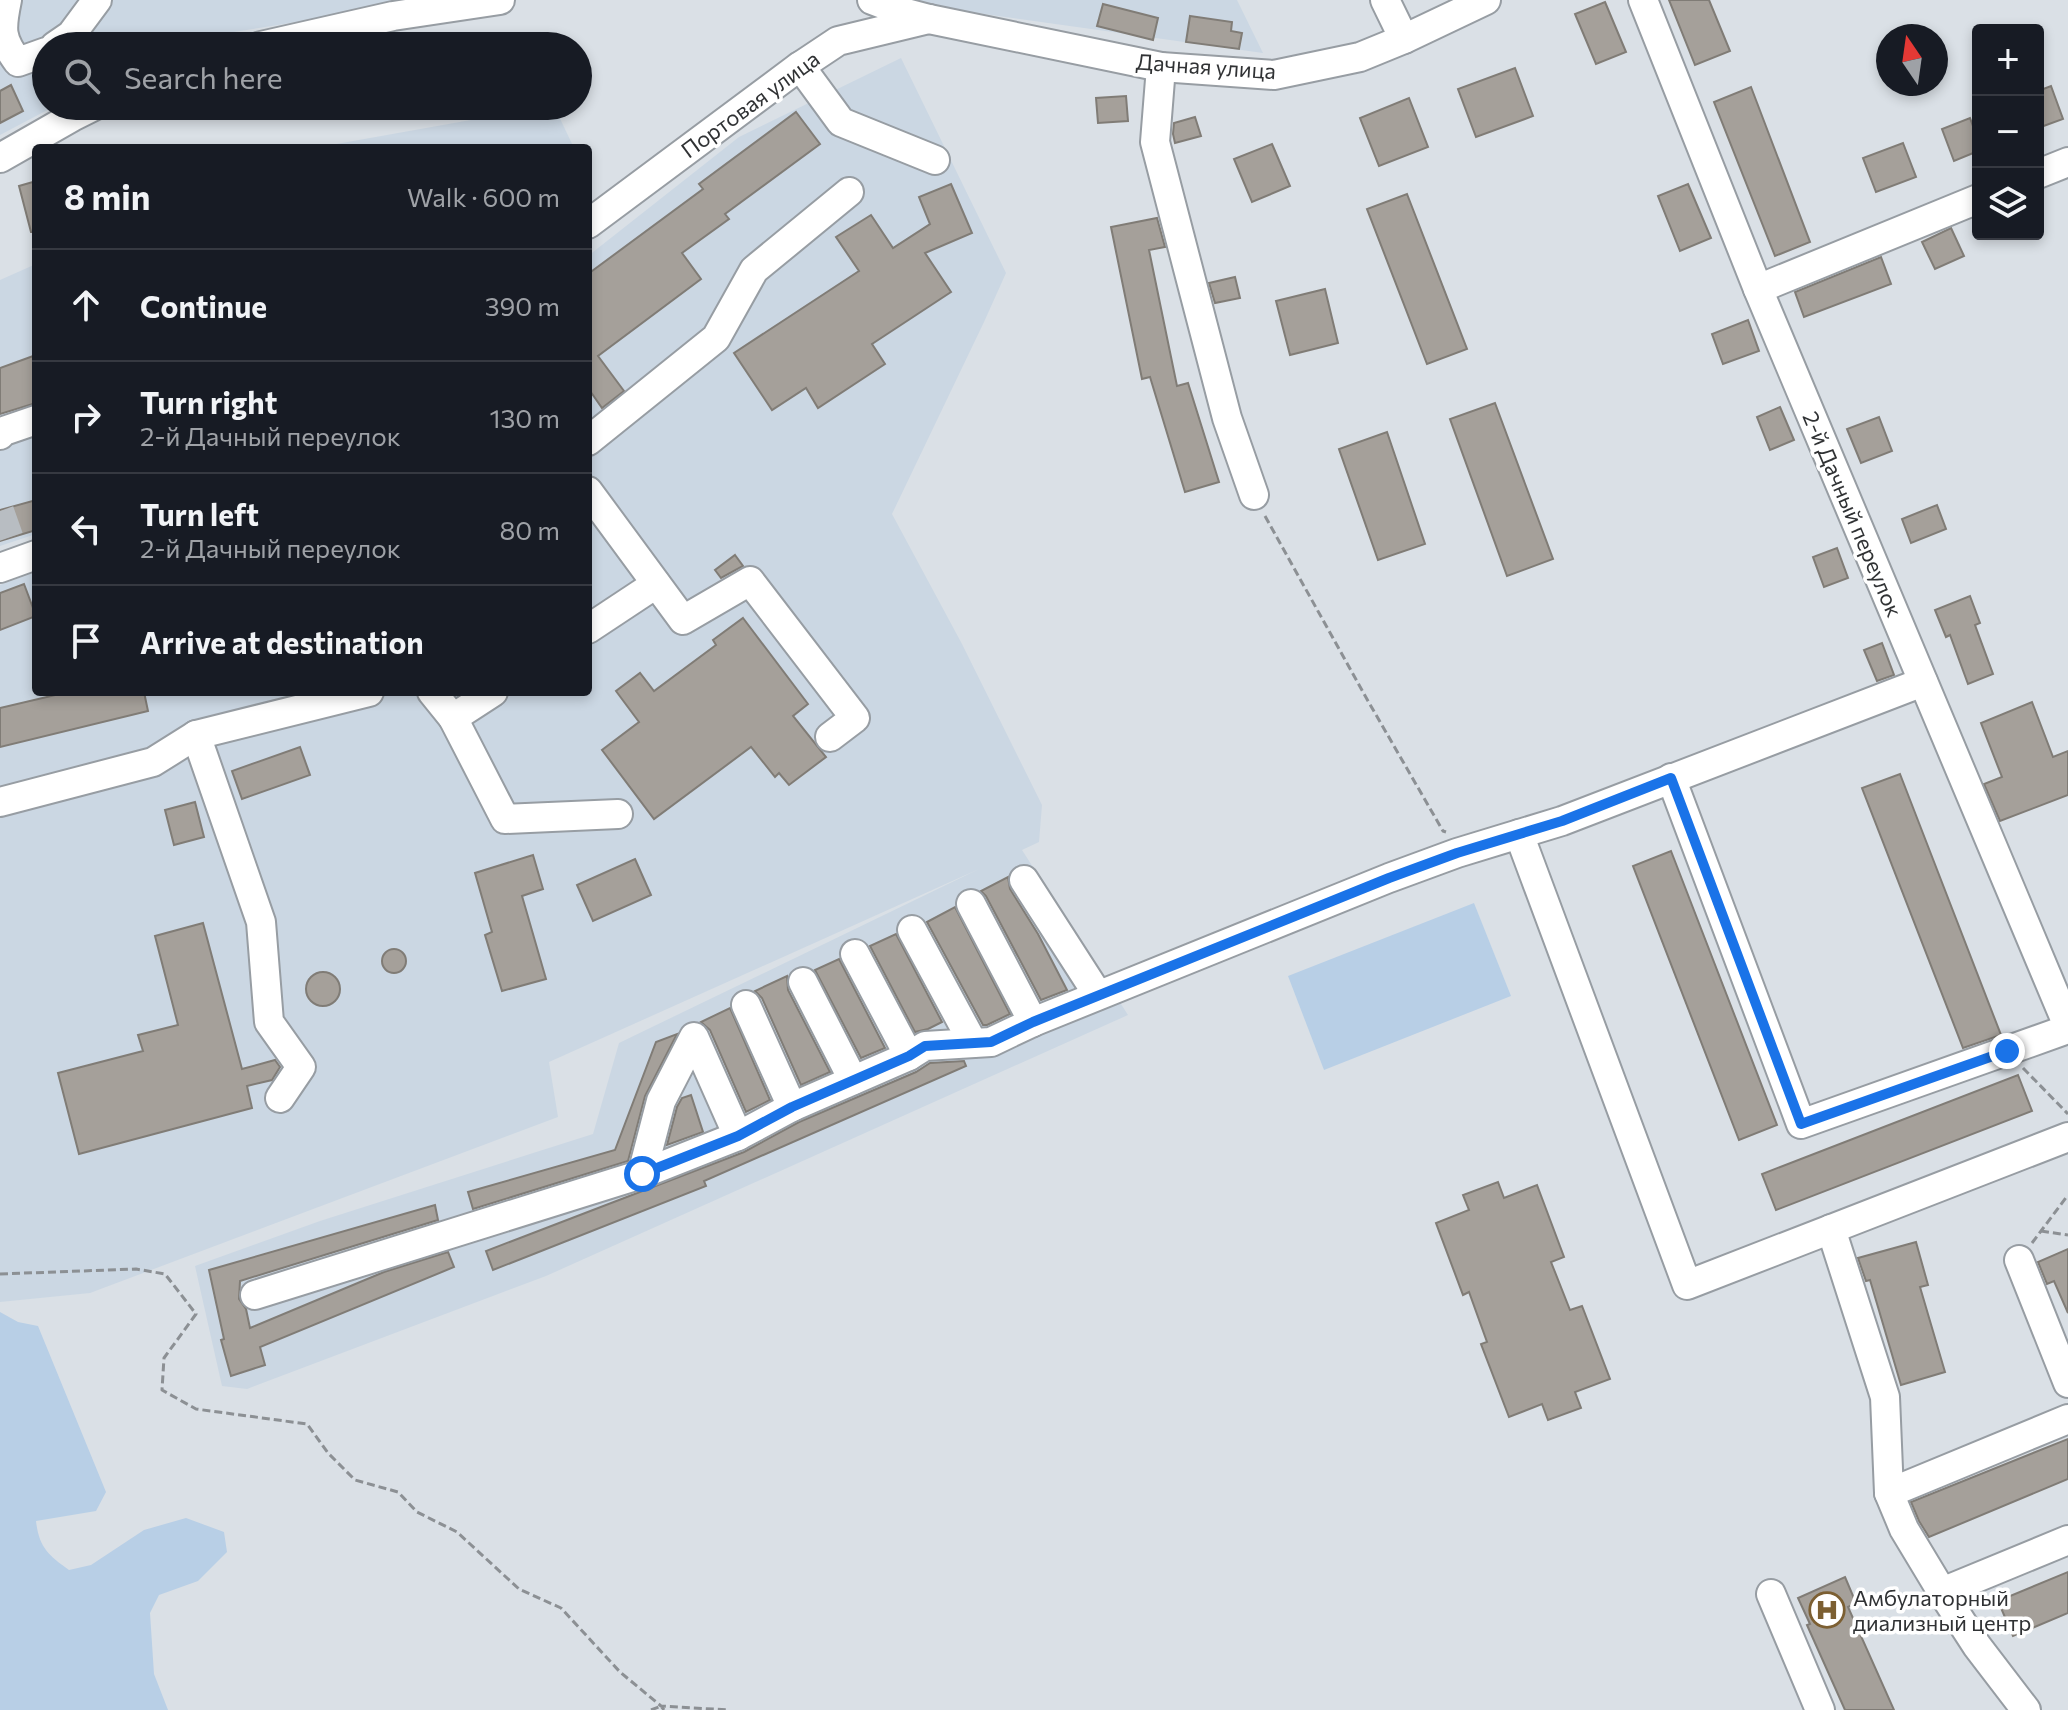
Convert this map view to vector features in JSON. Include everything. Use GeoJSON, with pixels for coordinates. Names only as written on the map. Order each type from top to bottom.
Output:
{"type":"FeatureCollection","features":[{"type":"Feature","properties":{"kind":"street"},"geometry":{"type":"LineString","coordinates":[[7,0],[2,24],[6,46],[18,62],[32,57]]}},
{"type":"Feature","properties":{"kind":"street"},"geometry":{"type":"LineString","coordinates":[[73,32],[97,0]]}},
{"type":"Feature","properties":{"kind":"street"},"geometry":{"type":"LineString","coordinates":[[323,32],[393,16],[500,0]]}},
{"type":"Feature","properties":{"kind":"street","name":"Дачная улица"},"geometry":{"type":"LineString","coordinates":[[872,0],[1161,67],[1274,75],[1360,57],[1486,0]]}},
{"type":"Feature","properties":{"kind":"street"},"geometry":{"type":"LineString","coordinates":[[1385,0],[1404,39]]}},
{"type":"Feature","properties":{"kind":"street","name":"2-й Дачный переулок"},"geometry":{"type":"LineString","coordinates":[[1643,0],[1758,289],[2068,1028],[1801,1124],[1671,778]]}},
{"type":"Feature","properties":{"kind":"street","name":"Портовая улица"},"geometry":{"type":"LineString","coordinates":[[592,221],[800,66],[838,41],[910,10]]}},
{"type":"Feature","properties":{"kind":"street"},"geometry":{"type":"LineString","coordinates":[[800,66],[841,122],[935,160]]}},
{"type":"Feature","properties":{"kind":"street"},"geometry":{"type":"LineString","coordinates":[[1161,67],[1155,142],[1227,418],[1254,495]]}},
{"type":"Feature","properties":{"kind":"street"},"geometry":{"type":"LineString","coordinates":[[0,158],[67,120]]}},
{"type":"Feature","properties":{"kind":"street"},"geometry":{"type":"LineString","coordinates":[[2044,172],[2068,162]]}},
{"type":"Feature","properties":{"kind":"street"},"geometry":{"type":"LineString","coordinates":[[592,438],[716,338],[754,270],[849,192]]}},
{"type":"Feature","properties":{"kind":"street"},"geometry":{"type":"LineString","coordinates":[[1758,289],[1972,201]]}},
{"type":"Feature","properties":{"kind":"street"},"geometry":{"type":"LineString","coordinates":[[0,435],[32,421]]}},
{"type":"Feature","properties":{"kind":"street"},"geometry":{"type":"LineString","coordinates":[[592,496],[683,620],[750,581],[855,718],[830,737]]}},
{"type":"Feature","properties":{"kind":"street"},"geometry":{"type":"LineString","coordinates":[[592,626],[656,584]]}},
{"type":"Feature","properties":{"kind":"street"},"geometry":{"type":"LineString","coordinates":[[255,1295],[642,1174],[738,1136],[792,1107],[909,1056],[925,1046],[991,1042],[1098,995],[1389,878],[1457,853],[1562,821],[1923,682]]}},
{"type":"Feature","properties":{"kind":"street"},"geometry":{"type":"LineString","coordinates":[[0,802],[153,762],[196,735],[353,696]]}},
{"type":"Feature","properties":{"kind":"street"},"geometry":{"type":"LineString","coordinates":[[435,696],[453,718],[505,819],[618,814]]}},
{"type":"Feature","properties":{"kind":"street"},"geometry":{"type":"LineString","coordinates":[[453,718],[487,696]]}},
{"type":"Feature","properties":{"kind":"street"},"geometry":{"type":"LineString","coordinates":[[196,735],[261,922],[269,1022],[301,1067],[280,1098]]}},
{"type":"Feature","properties":{"kind":"street"},"geometry":{"type":"LineString","coordinates":[[1519,834],[1687,1285],[2068,1137]]}},
{"type":"Feature","properties":{"kind":"street"},"geometry":{"type":"LineString","coordinates":[[1024,880],[1098,995]]}},
{"type":"Feature","properties":{"kind":"street"},"geometry":{"type":"LineString","coordinates":[[971,904],[1033,1022]]}},
{"type":"Feature","properties":{"kind":"street"},"geometry":{"type":"LineString","coordinates":[[912,930],[973,1043]]}},
{"type":"Feature","properties":{"kind":"street"},"geometry":{"type":"LineString","coordinates":[[855,954],[909,1056]]}},
{"type":"Feature","properties":{"kind":"street"},"geometry":{"type":"LineString","coordinates":[[803,982],[853,1080]]}},
{"type":"Feature","properties":{"kind":"street"},"geometry":{"type":"LineString","coordinates":[[746,1005],[792,1107]]}},
{"type":"Feature","properties":{"kind":"street"},"geometry":{"type":"LineString","coordinates":[[642,1174],[661,1101],[694,1037],[738,1136]]}},
{"type":"Feature","properties":{"kind":"street"},"geometry":{"type":"LineString","coordinates":[[1831,1229],[1885,1397],[1889,1493],[1904,1529],[1942,1592],[1977,1646],[2026,1710]]}},
{"type":"Feature","properties":{"kind":"street"},"geometry":{"type":"LineString","coordinates":[[2019,1260],[2068,1383]]}},
{"type":"Feature","properties":{"kind":"street"},"geometry":{"type":"LineString","coordinates":[[1889,1493],[2068,1419]]}},
{"type":"Feature","properties":{"kind":"street"},"geometry":{"type":"LineString","coordinates":[[1942,1592],[2068,1540]]}},
{"type":"Feature","properties":{"kind":"street"},"geometry":{"type":"LineString","coordinates":[[1771,1594],[1820,1710]]}},
{"type":"Feature","properties":{"kind":"path"},"geometry":{"type":"LineString","coordinates":[[1254,495],[1443,831],[1456,833]]}},
{"type":"Feature","properties":{"kind":"path"},"geometry":{"type":"LineString","coordinates":[[2007,1051],[2068,1114]]}},
{"type":"Feature","properties":{"kind":"path"},"geometry":{"type":"LineString","coordinates":[[2019,1260],[2068,1195]]}},
{"type":"Feature","properties":{"kind":"path"},"geometry":{"type":"LineString","coordinates":[[2041,1231],[2068,1235]]}},
{"type":"Feature","properties":{"kind":"path"},"geometry":{"type":"LineString","coordinates":[[0,1274],[136,1269],[165,1274],[196,1314],[164,1358],[162,1390],[196,1409],[307,1424],[328,1453],[355,1480],[398,1492],[417,1512],[457,1532],[519,1589],[561,1608],[620,1672],[663,1708]]}},
{"type":"Feature","properties":{"kind":"path"},"geometry":{"type":"LineString","coordinates":[[651,1710],[729,1710]]}},
{"type":"Feature","properties":{"kind":"shaded area"},"geometry":{"type":"Polygon","coordinates":[[[0,0],[434,0],[234,32],[32,32],[32,118],[0,135],[0,0]]]}},
{"type":"Feature","properties":{"kind":"shaded area"},"geometry":{"type":"Polygon","coordinates":[[[905,0],[1237,0],[1263,53],[906,3],[905,0]]]}},
{"type":"Feature","properties":{"kind":"shaded area"},"geometry":{"type":"Polygon","coordinates":[[[901,58],[1006,273],[892,514],[962,644],[1042,805],[1039,842],[1022,850],[1128,1015],[546,1276],[247,1389],[222,1386],[195,1266],[320,1221],[593,1134],[619,1043],[979,869],[549,1062],[558,1117],[90,1293],[0,1302],[0,585],[32,573],[32,696],[592,696],[592,253],[739,137],[901,58]]]}},
{"type":"Feature","properties":{"kind":"shaded area"},"geometry":{"type":"Polygon","coordinates":[[[471,120],[561,120],[572,144],[336,144],[471,120]]]}},
{"type":"Feature","properties":{"kind":"shaded area"},"geometry":{"type":"Polygon","coordinates":[[[32,266],[32,535],[0,546],[0,280],[32,266]]]}},
{"type":"Feature","properties":{"kind":"shaded area"},"geometry":{"type":"Polygon","coordinates":[[[1474,903],[1511,996],[1324,1070],[1288,976],[1474,903]]]}},
{"type":"Feature","properties":{"kind":"shaded area"},"geometry":{"type":"Polygon","coordinates":[[[0,1312],[18,1322],[38,1326],[106,1492],[96,1511],[36,1521],[39,1538],[50,1555],[69,1570],[91,1565],[144,1530],[186,1518],[224,1532],[227,1552],[198,1581],[159,1595],[150,1613],[154,1674],[168,1710],[0,1710],[0,1312]]]}},
{"type":"Feature","properties":{"kind":"building"},"geometry":{"type":"Polygon","coordinates":[[[1669,0],[1709,0],[1730,51],[1695,65],[1669,0]]]}},
{"type":"Feature","properties":{"kind":"building"},"geometry":{"type":"Polygon","coordinates":[[[1605,2],[1626,52],[1596,64],[1575,14],[1605,2]]]}},
{"type":"Feature","properties":{"kind":"building"},"geometry":{"type":"Polygon","coordinates":[[[1103,4],[1158,18],[1153,40],[1097,26],[1103,4]]]}},
{"type":"Feature","properties":{"kind":"building"},"geometry":{"type":"Polygon","coordinates":[[[1190,16],[1232,22],[1231,31],[1242,33],[1239,49],[1186,42],[1190,16]]]}},
{"type":"Feature","properties":{"kind":"building"},"geometry":{"type":"Polygon","coordinates":[[[1515,68],[1533,116],[1476,137],[1458,89],[1515,68]]]}},
{"type":"Feature","properties":{"kind":"building"},"geometry":{"type":"Polygon","coordinates":[[[11,85],[23,111],[0,123],[0,91],[11,85]]]}},
{"type":"Feature","properties":{"kind":"building"},"geometry":{"type":"Polygon","coordinates":[[[2051,86],[2063,119],[2044,126],[2044,96],[2044,89],[2051,86]]]}},
{"type":"Feature","properties":{"kind":"building"},"geometry":{"type":"Polygon","coordinates":[[[1751,87],[1810,242],[1775,256],[1714,102],[1751,87]]]}},
{"type":"Feature","properties":{"kind":"building"},"geometry":{"type":"Polygon","coordinates":[[[1126,96],[1128,121],[1098,123],[1096,98],[1126,96]]]}},
{"type":"Feature","properties":{"kind":"building"},"geometry":{"type":"Polygon","coordinates":[[[1409,98],[1428,147],[1379,166],[1360,118],[1409,98]]]}},
{"type":"Feature","properties":{"kind":"building"},"geometry":{"type":"Polygon","coordinates":[[[796,112],[820,144],[725,214],[729,219],[682,253],[701,279],[598,356],[624,391],[602,408],[592,394],[592,271],[703,189],[699,184],[796,112]]]}},
{"type":"Feature","properties":{"kind":"building"},"geometry":{"type":"Polygon","coordinates":[[[1195,117],[1201,136],[1175,143],[1174,123],[1195,117]]]}},
{"type":"Feature","properties":{"kind":"building"},"geometry":{"type":"Polygon","coordinates":[[[1970,118],[1972,154],[1954,161],[1942,129],[1970,118]]]}},
{"type":"Feature","properties":{"kind":"building"},"geometry":{"type":"Polygon","coordinates":[[[1903,143],[1916,177],[1876,192],[1863,158],[1903,143]]]}},
{"type":"Feature","properties":{"kind":"building"},"geometry":{"type":"Polygon","coordinates":[[[1272,144],[1290,186],[1252,202],[1234,159],[1272,144]]]}},
{"type":"Feature","properties":{"kind":"building"},"geometry":{"type":"Polygon","coordinates":[[[32,182],[32,232],[31,232],[19,186],[32,182]]]}},
{"type":"Feature","properties":{"kind":"building"},"geometry":{"type":"Polygon","coordinates":[[[951,184],[972,233],[925,253],[951,292],[872,344],[885,364],[818,408],[806,388],[772,410],[734,353],[859,271],[836,237],[871,215],[893,248],[930,224],[919,197],[951,184]]]}},
{"type":"Feature","properties":{"kind":"building"},"geometry":{"type":"Polygon","coordinates":[[[1688,184],[1711,238],[1680,251],[1658,196],[1688,184]]]}},
{"type":"Feature","properties":{"kind":"building"},"geometry":{"type":"Polygon","coordinates":[[[1407,194],[1467,349],[1427,364],[1367,209],[1407,194]]]}},
{"type":"Feature","properties":{"kind":"building"},"geometry":{"type":"Polygon","coordinates":[[[1157,218],[1165,247],[1149,250],[1177,386],[1188,383],[1219,482],[1185,492],[1150,377],[1142,379],[1111,227],[1157,218]]]}},
{"type":"Feature","properties":{"kind":"building"},"geometry":{"type":"Polygon","coordinates":[[[1951,228],[1964,256],[1935,269],[1922,242],[1951,228]]]}},
{"type":"Feature","properties":{"kind":"building"},"geometry":{"type":"Polygon","coordinates":[[[1881,257],[1891,284],[1804,317],[1795,292],[1881,257]]]}},
{"type":"Feature","properties":{"kind":"building"},"geometry":{"type":"Polygon","coordinates":[[[1235,277],[1240,298],[1215,303],[1209,283],[1235,277]]]}},
{"type":"Feature","properties":{"kind":"building"},"geometry":{"type":"Polygon","coordinates":[[[1325,289],[1338,343],[1290,355],[1276,301],[1325,289]]]}},
{"type":"Feature","properties":{"kind":"building"},"geometry":{"type":"Polygon","coordinates":[[[1748,320],[1759,351],[1723,364],[1712,334],[1748,320]]]}},
{"type":"Feature","properties":{"kind":"building"},"geometry":{"type":"Polygon","coordinates":[[[32,356],[32,404],[0,414],[0,368],[32,356]]]}},
{"type":"Feature","properties":{"kind":"building"},"geometry":{"type":"Polygon","coordinates":[[[1495,403],[1553,559],[1507,576],[1450,419],[1495,403]]]}},
{"type":"Feature","properties":{"kind":"building"},"geometry":{"type":"Polygon","coordinates":[[[1780,407],[1794,440],[1770,450],[1757,417],[1780,407]]]}},
{"type":"Feature","properties":{"kind":"building"},"geometry":{"type":"Polygon","coordinates":[[[1879,417],[1892,451],[1861,463],[1847,429],[1879,417]]]}},
{"type":"Feature","properties":{"kind":"building"},"geometry":{"type":"Polygon","coordinates":[[[1387,432],[1425,544],[1378,560],[1339,449],[1387,432]]]}},
{"type":"Feature","properties":{"kind":"building"},"geometry":{"type":"Polygon","coordinates":[[[32,501],[32,531],[0,541],[0,510],[32,501]]]}},
{"type":"Feature","properties":{"kind":"building"},"geometry":{"type":"Polygon","coordinates":[[[1937,505],[1946,529],[1911,543],[1902,519],[1937,505]]]}},
{"type":"Feature","properties":{"kind":"building"},"geometry":{"type":"Polygon","coordinates":[[[1837,548],[1848,578],[1824,587],[1813,557],[1837,548]]]}},
{"type":"Feature","properties":{"kind":"building"},"geometry":{"type":"Polygon","coordinates":[[[735,555],[743,566],[721,578],[715,570],[735,555]]]}},
{"type":"Feature","properties":{"kind":"building"},"geometry":{"type":"Polygon","coordinates":[[[24,584],[32,605],[32,618],[0,630],[0,593],[24,584]]]}},
{"type":"Feature","properties":{"kind":"building"},"geometry":{"type":"Polygon","coordinates":[[[1970,596],[1980,623],[1975,625],[1993,674],[1968,684],[1950,635],[1946,637],[1935,610],[1970,596]]]}},
{"type":"Feature","properties":{"kind":"building"},"geometry":{"type":"Polygon","coordinates":[[[743,618],[808,704],[793,716],[826,757],[789,785],[779,773],[775,777],[751,747],[654,819],[602,750],[639,722],[616,691],[640,673],[654,691],[716,645],[713,640],[743,618]]]}},
{"type":"Feature","properties":{"kind":"building"},"geometry":{"type":"Polygon","coordinates":[[[1882,643],[1894,675],[1877,681],[1864,650],[1882,643]]]}},
{"type":"Feature","properties":{"kind":"building"},"geometry":{"type":"Polygon","coordinates":[[[51,696],[145,696],[148,711],[0,747],[0,708],[51,696]]]}},
{"type":"Feature","properties":{"kind":"building"},"geometry":{"type":"Polygon","coordinates":[[[2032,702],[2053,757],[2068,751],[2068,795],[2000,821],[1984,784],[2002,777],[1981,723],[2032,702]]]}},
{"type":"Feature","properties":{"kind":"building"},"geometry":{"type":"Polygon","coordinates":[[[300,747],[310,775],[242,799],[232,771],[300,747]]]}},
{"type":"Feature","properties":{"kind":"building"},"geometry":{"type":"Polygon","coordinates":[[[1900,774],[2001,1035],[1963,1048],[1862,788],[1900,774]]]}},
{"type":"Feature","properties":{"kind":"building"},"geometry":{"type":"Polygon","coordinates":[[[195,802],[204,837],[174,845],[165,810],[195,802]]]}},
{"type":"Feature","properties":{"kind":"building"},"geometry":{"type":"Polygon","coordinates":[[[1671,851],[1777,1125],[1739,1140],[1633,866],[1671,851]]]}},
{"type":"Feature","properties":{"kind":"building"},"geometry":{"type":"Polygon","coordinates":[[[533,855],[543,889],[522,896],[546,979],[502,991],[485,935],[492,932],[475,873],[533,855]]]}},
{"type":"Feature","properties":{"kind":"building"},"geometry":{"type":"Polygon","coordinates":[[[635,859],[651,895],[593,921],[577,885],[635,859]]]}},
{"type":"Feature","properties":{"kind":"building"},"geometry":{"type":"Polygon","coordinates":[[[1008,877],[1010,889],[1067,990],[1041,1000],[981,891],[1008,877]]]}},
{"type":"Feature","properties":{"kind":"building"},"geometry":{"type":"Polygon","coordinates":[[[955,907],[1010,1014],[987,1025],[983,1025],[927,922],[955,907]]]}},
{"type":"Feature","properties":{"kind":"building"},"geometry":{"type":"Polygon","coordinates":[[[203,923],[242,1069],[275,1060],[280,1067],[272,1080],[247,1086],[252,1108],[79,1154],[58,1073],[143,1051],[138,1035],[178,1025],[155,936],[203,923]]]}},
{"type":"Feature","properties":{"kind":"building"},"geometry":{"type":"Polygon","coordinates":[[[896,934],[942,1022],[928,1029],[915,1032],[870,946],[896,934]]]}},
{"type":"Feature","properties":{"kind":"building"},"geometry":{"type":"Polygon","coordinates":[[[394,949],[403,952],[406,961],[403,970],[394,973],[385,970],[382,961],[385,952],[394,949]]]}},
{"type":"Feature","properties":{"kind":"building"},"geometry":{"type":"Polygon","coordinates":[[[839,959],[885,1048],[861,1058],[815,970],[839,959]]]}},
{"type":"Feature","properties":{"kind":"building"},"geometry":{"type":"Polygon","coordinates":[[[323,972],[335,977],[340,989],[335,1001],[323,1006],[311,1001],[306,989],[311,977],[323,972]]]}},
{"type":"Feature","properties":{"kind":"building"},"geometry":{"type":"Polygon","coordinates":[[[787,976],[788,990],[830,1072],[801,1085],[762,998],[755,991],[787,976]]]}},
{"type":"Feature","properties":{"kind":"building"},"geometry":{"type":"Polygon","coordinates":[[[730,1008],[770,1100],[746,1112],[710,1030],[701,1022],[730,1008]]]}},
{"type":"Feature","properties":{"kind":"building"},"geometry":{"type":"Polygon","coordinates":[[[677,1034],[645,1096],[628,1161],[473,1209],[468,1192],[615,1150],[656,1042],[677,1034]]]}},
{"type":"Feature","properties":{"kind":"building"},"geometry":{"type":"Polygon","coordinates":[[[964,1061],[966,1066],[704,1181],[706,1186],[493,1270],[486,1251],[744,1152],[799,1122],[916,1072],[930,1063],[964,1061]]]}},
{"type":"Feature","properties":{"kind":"building"},"geometry":{"type":"Polygon","coordinates":[[[2018,1075],[2032,1111],[1776,1210],[1762,1174],[2018,1075]]]}},
{"type":"Feature","properties":{"kind":"building"},"geometry":{"type":"Polygon","coordinates":[[[691,1095],[703,1132],[667,1145],[677,1107],[682,1098],[691,1095]]]}},
{"type":"Feature","properties":{"kind":"building"},"geometry":{"type":"Polygon","coordinates":[[[1498,1182],[1504,1198],[1537,1185],[1564,1257],[1551,1262],[1570,1310],[1582,1306],[1610,1379],[1575,1392],[1581,1408],[1548,1420],[1542,1404],[1509,1417],[1481,1344],[1487,1342],[1469,1292],[1463,1295],[1436,1223],[1469,1210],[1463,1195],[1498,1182]]]}},
{"type":"Feature","properties":{"kind":"building"},"geometry":{"type":"Polygon","coordinates":[[[435,1205],[438,1220],[240,1281],[239,1299],[246,1309],[250,1328],[384,1272],[448,1252],[454,1267],[260,1347],[265,1365],[231,1376],[221,1340],[224,1339],[209,1270],[435,1205]]]}},
{"type":"Feature","properties":{"kind":"building"},"geometry":{"type":"Polygon","coordinates":[[[1916,1242],[1928,1285],[1920,1287],[1945,1372],[1901,1385],[1870,1280],[1866,1281],[1858,1258],[1916,1242]]]}},
{"type":"Feature","properties":{"kind":"building"},"geometry":{"type":"Polygon","coordinates":[[[2068,1249],[2068,1313],[2054,1281],[2047,1284],[2038,1262],[2068,1249]]]}},
{"type":"Feature","properties":{"kind":"building"},"geometry":{"type":"Polygon","coordinates":[[[2068,1439],[2068,1479],[1929,1537],[1919,1521],[1911,1502],[2068,1439]]]}},
{"type":"Feature","properties":{"kind":"building"},"geometry":{"type":"Polygon","coordinates":[[[2068,1572],[2068,1613],[2013,1636],[1998,1601],[2068,1572]]]}},
{"type":"Feature","properties":{"kind":"building"},"geometry":{"type":"Polygon","coordinates":[[[1845,1577],[1856,1603],[1848,1607],[1894,1710],[1845,1710],[1807,1625],[1810,1624],[1798,1598],[1845,1577]]]}},
{"type":"Feature","properties":{"kind":"tunnel"},"geometry":{"type":"LineString","coordinates":[[0,511],[11,542]]}},
{"type":"Feature","properties":{"kind":"place","name":"Амбулаторный диализный центр"},"geometry":{"type":"Point","coordinates":[1827,1610]}},
{"type":"Feature","properties":{"kind":"route"},"geometry":{"type":"LineString","coordinates":[[642,1174],[738,1136],[792,1107],[909,1056],[925,1046],[991,1042],[1098,995],[1389,878],[1457,853],[1562,821],[1671,778],[1801,1124],[2007,1051]]}}]}
